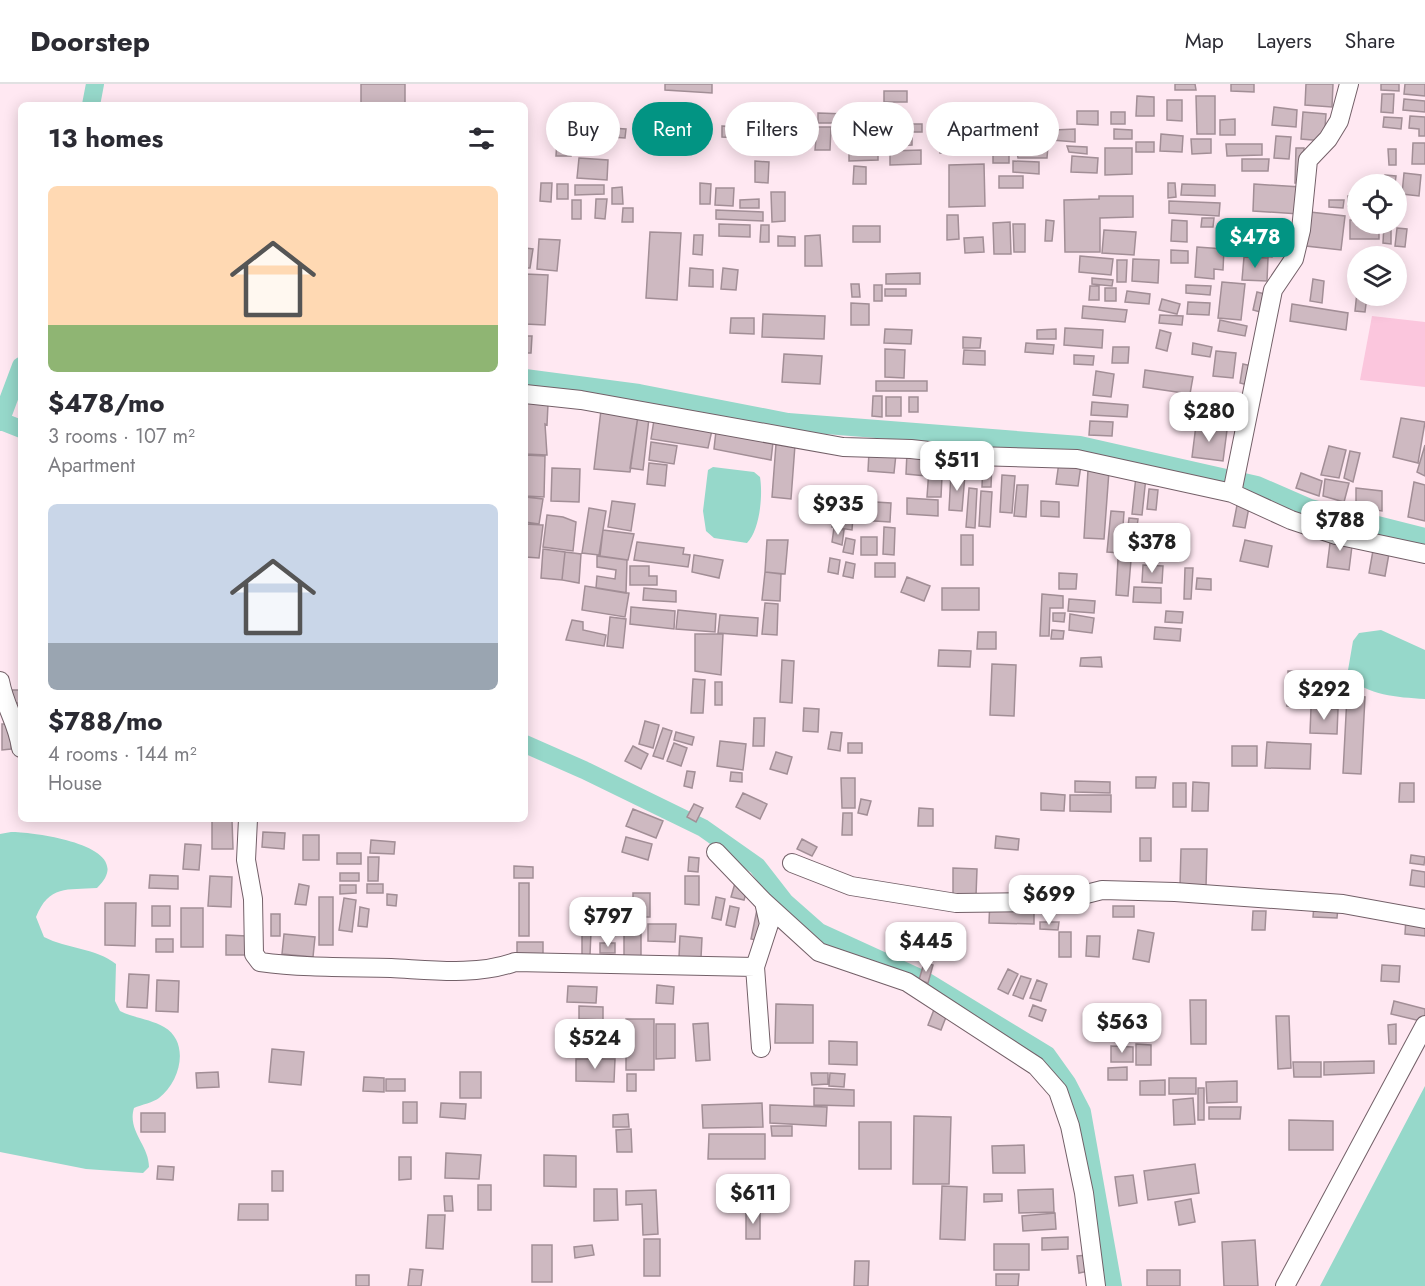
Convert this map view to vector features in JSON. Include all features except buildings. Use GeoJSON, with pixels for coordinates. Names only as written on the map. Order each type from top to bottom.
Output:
{"type":"FeatureCollection","features":[{"type":"Feature","properties":{"kind":"street"},"geometry":{"type":"LineString","coordinates":[[1232,493],[1273,290],[1293,259],[1301,230],[1308,160],[1328,139],[1339,121],[1349,84]]}},
{"type":"Feature","properties":{"kind":"street"},"geometry":{"type":"LineString","coordinates":[[528,394],[591,402],[843,447],[975,456],[1077,459],[1232,493],[1291,520],[1336,535],[1425,554]]}},
{"type":"Feature","properties":{"kind":"street"},"geometry":{"type":"LineString","coordinates":[[0,681],[6,708],[17,724],[18,730]]}},
{"type":"Feature","properties":{"kind":"street"},"geometry":{"type":"LineString","coordinates":[[248,822],[246,860],[253,899],[254,954],[260,962],[298,967],[437,970],[491,970],[515,962],[755,967]]}},
{"type":"Feature","properties":{"kind":"street"},"geometry":{"type":"LineString","coordinates":[[716,852],[764,902],[819,952],[907,982],[1026,1059],[1058,1091],[1070,1126],[1084,1193],[1096,1286]]}},
{"type":"Feature","properties":{"kind":"street"},"geometry":{"type":"LineString","coordinates":[[792,863],[851,886],[956,903],[1055,902],[1102,890],[1175,892],[1343,904],[1425,919]]}},
{"type":"Feature","properties":{"kind":"street"},"geometry":{"type":"LineString","coordinates":[[761,1048],[755,967],[769,924],[764,902]]}},
{"type":"Feature","properties":{"kind":"street"},"geometry":{"type":"LineString","coordinates":[[1285,1286],[1425,1025]]}},
{"type":"Feature","properties":{"kind":"shaded area"},"geometry":{"type":"Polygon","coordinates":[[[1372,316],[1425,322],[1425,387],[1360,380],[1372,316]]]}},
{"type":"Feature","properties":{"kind":"shaded area"},"geometry":{"type":"Polygon","coordinates":[[[713,467],[754,472],[760,477],[760,512],[755,530],[747,543],[714,538],[706,531],[703,511],[708,470],[713,467]]]}},
{"type":"Feature","properties":{"kind":"shaded area"},"geometry":{"type":"Polygon","coordinates":[[[1381,630],[1425,650],[1425,699],[1374,692],[1355,683],[1347,676],[1353,641],[1359,633],[1381,630]]]}},
{"type":"Feature","properties":{"kind":"shaded area"},"geometry":{"type":"Polygon","coordinates":[[[11,832],[41,835],[80,844],[95,852],[106,862],[107,874],[97,888],[60,891],[53,894],[41,907],[36,917],[44,937],[100,955],[116,964],[115,1001],[120,1011],[164,1027],[177,1042],[180,1062],[173,1082],[159,1098],[134,1108],[133,1124],[148,1159],[149,1167],[143,1173],[86,1169],[0,1152],[0,834],[11,832]]]}},
{"type":"Feature","properties":{"kind":"shaded area"},"geometry":{"type":"Polygon","coordinates":[[[1425,1086],[1425,1286],[1320,1286],[1425,1086]]]}},
{"type":"Feature","properties":{"kind":"waterway"},"geometry":{"type":"LineString","coordinates":[[92,102],[95,84]]}},
{"type":"Feature","properties":{"kind":"waterway"},"geometry":{"type":"LineString","coordinates":[[0,422],[18,374]]}},
{"type":"Feature","properties":{"kind":"waterway"},"geometry":{"type":"LineString","coordinates":[[528,378],[639,393],[788,422],[1080,445],[1257,485],[1310,508],[1425,537]]}},
{"type":"Feature","properties":{"kind":"waterway"},"geometry":{"type":"LineString","coordinates":[[1,421],[18,428]]}},
{"type":"Feature","properties":{"kind":"waterway"},"geometry":{"type":"LineString","coordinates":[[528,745],[703,828],[757,866],[785,902],[819,932],[924,980],[1047,1055],[1067,1083],[1082,1112],[1113,1286]]}}]}
